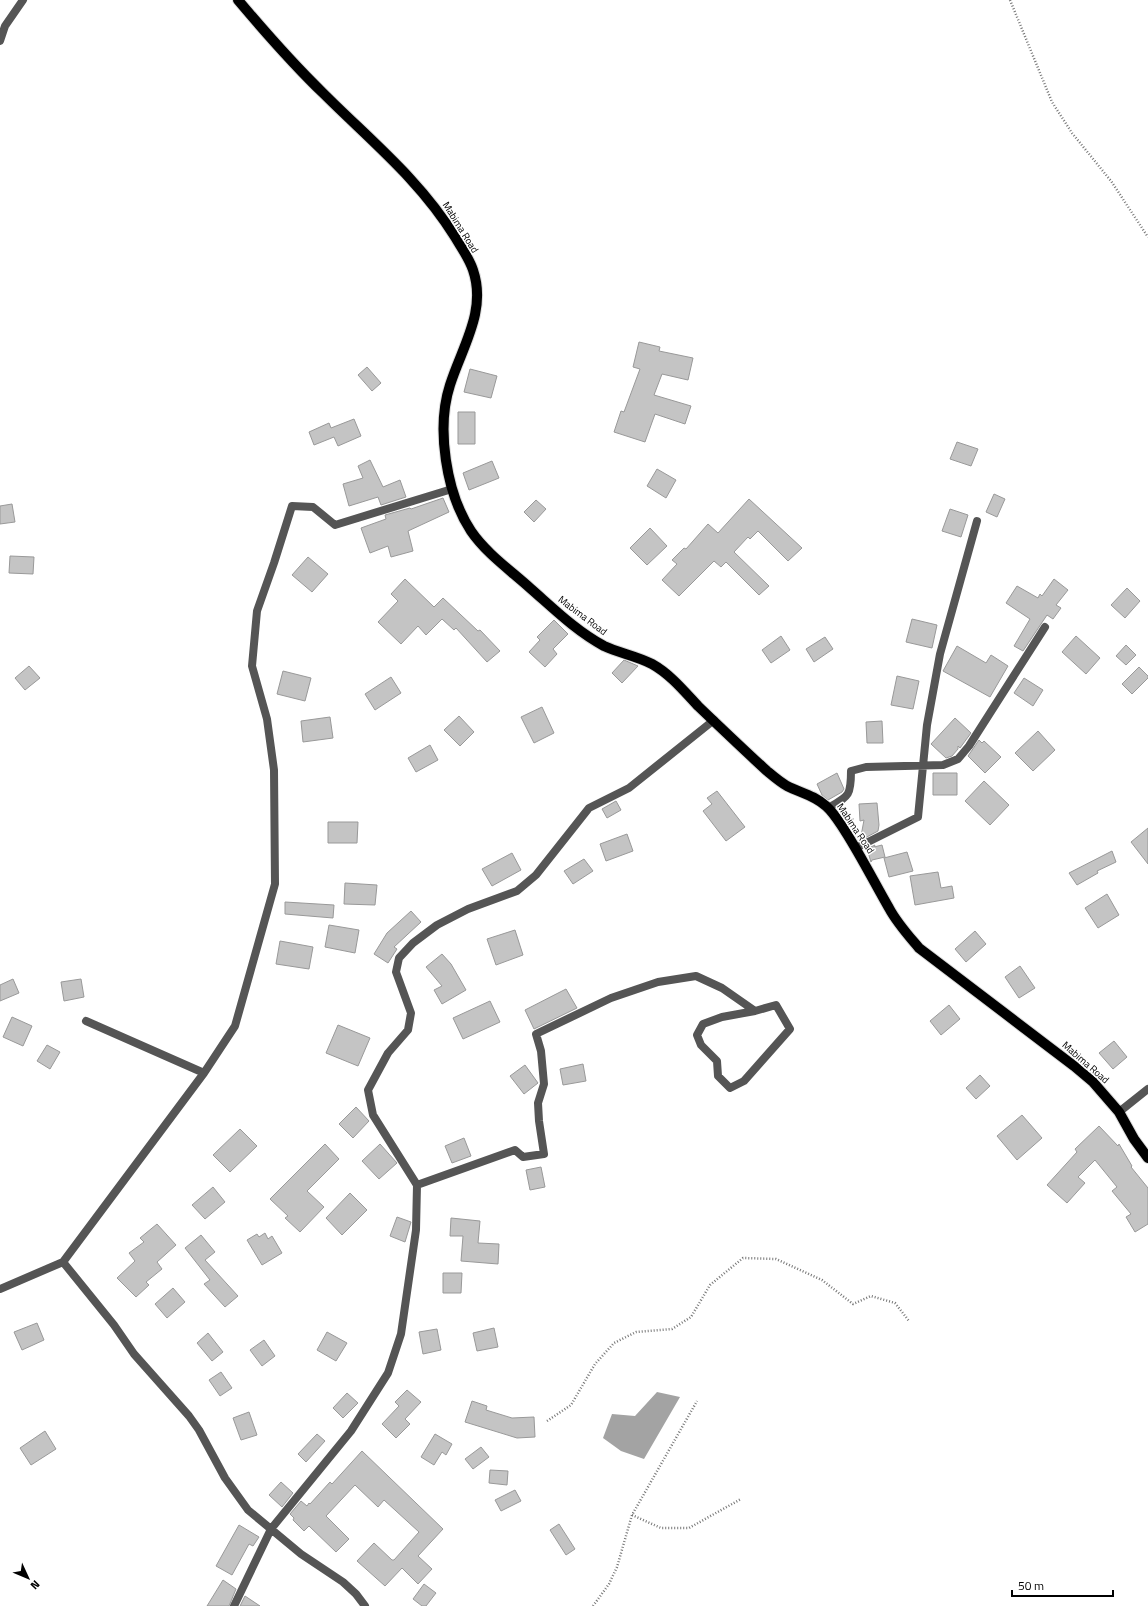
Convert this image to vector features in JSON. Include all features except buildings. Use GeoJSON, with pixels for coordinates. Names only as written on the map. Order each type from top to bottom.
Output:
{"type":"FeatureCollection","features":[{"type":"Feature","properties":{"kind":"main road","name":"Mabima Road"},"geometry":{"type":"LineString","coordinates":[[238,0],[284,54],[321,92],[403,169],[428,198],[450,228],[465,253],[473,271],[477,288],[477,304],[474,323],[450,385],[446,404],[445,443],[447,470],[452,489],[463,518],[473,534],[489,552],[571,624],[604,645],[651,663],[671,677],[769,773],[788,786],[808,794],[828,808],[856,848],[890,911],[904,931],[919,948],[1093,1082],[1119,1112],[1134,1139],[1148,1158]]}},
{"type":"Feature","properties":{"kind":"street"},"geometry":{"type":"LineString","coordinates":[[0,41],[5,26],[23,0]]}},
{"type":"Feature","properties":{"kind":"street"},"geometry":{"type":"LineString","coordinates":[[0,1289],[63,1262],[204,1073],[235,1026],[275,884],[274,770],[267,719],[252,666],[257,611],[292,506],[313,507],[335,525],[452,489]]}},
{"type":"Feature","properties":{"kind":"street"},"geometry":{"type":"LineString","coordinates":[[856,848],[918,817],[927,725],[940,654],[977,521]]}},
{"type":"Feature","properties":{"kind":"street"},"geometry":{"type":"LineString","coordinates":[[828,808],[847,797],[851,786],[851,771],[866,767],[943,765],[958,759],[969,746],[1045,627]]}},
{"type":"Feature","properties":{"kind":"street"},"geometry":{"type":"LineString","coordinates":[[234,1606],[271,1529],[351,1431],[388,1373],[401,1334],[416,1230],[418,1185],[373,1115],[368,1090],[388,1052],[408,1030],[411,1013],[396,972],[399,958],[413,943],[437,925],[468,909],[517,891],[536,875],[589,808],[629,788],[714,720]]}},
{"type":"Feature","properties":{"kind":"street"},"geometry":{"type":"LineString","coordinates":[[418,1185],[515,1150],[523,1158],[544,1154],[538,1103],[544,1084],[541,1051],[536,1034],[611,998],[658,982],[696,976],[722,988],[755,1011]]}},
{"type":"Feature","properties":{"kind":"street"},"geometry":{"type":"LineString","coordinates":[[776,1005],[790,1029],[744,1081],[730,1088],[718,1076],[717,1061],[702,1045],[697,1035],[703,1024],[722,1017],[755,1011],[776,1005]]}},
{"type":"Feature","properties":{"kind":"street"},"geometry":{"type":"LineString","coordinates":[[86,1020],[204,1073]]}},
{"type":"Feature","properties":{"kind":"street"},"geometry":{"type":"LineString","coordinates":[[1119,1112],[1148,1089]]}},
{"type":"Feature","properties":{"kind":"street"},"geometry":{"type":"LineString","coordinates":[[63,1262],[114,1325],[134,1354],[190,1416],[200,1430],[225,1478],[248,1510],[301,1554],[343,1582],[356,1594],[365,1606]]}},
{"type":"Feature","properties":{"kind":"path"},"geometry":{"type":"LineString","coordinates":[[1010,0],[1052,102],[1072,133],[1111,181],[1148,237]]}},
{"type":"Feature","properties":{"kind":"path"},"geometry":{"type":"LineString","coordinates":[[547,1421],[571,1405],[595,1364],[614,1343],[636,1332],[672,1329],[691,1317],[710,1285],[743,1258],[776,1259],[822,1280],[853,1304],[871,1296],[895,1303],[909,1321]]}},
{"type":"Feature","properties":{"kind":"path"},"geometry":{"type":"LineString","coordinates":[[593,1606],[609,1584],[617,1567],[632,1514],[697,1401]]}},
{"type":"Feature","properties":{"kind":"path"},"geometry":{"type":"LineString","coordinates":[[632,1514],[661,1528],[689,1528],[741,1499]]}},
{"type":"Feature","properties":{"kind":"shaded area"},"geometry":{"type":"Polygon","coordinates":[[[657,1392],[680,1397],[644,1459],[621,1451],[603,1438],[612,1414],[635,1416],[657,1392]]]}}]}
